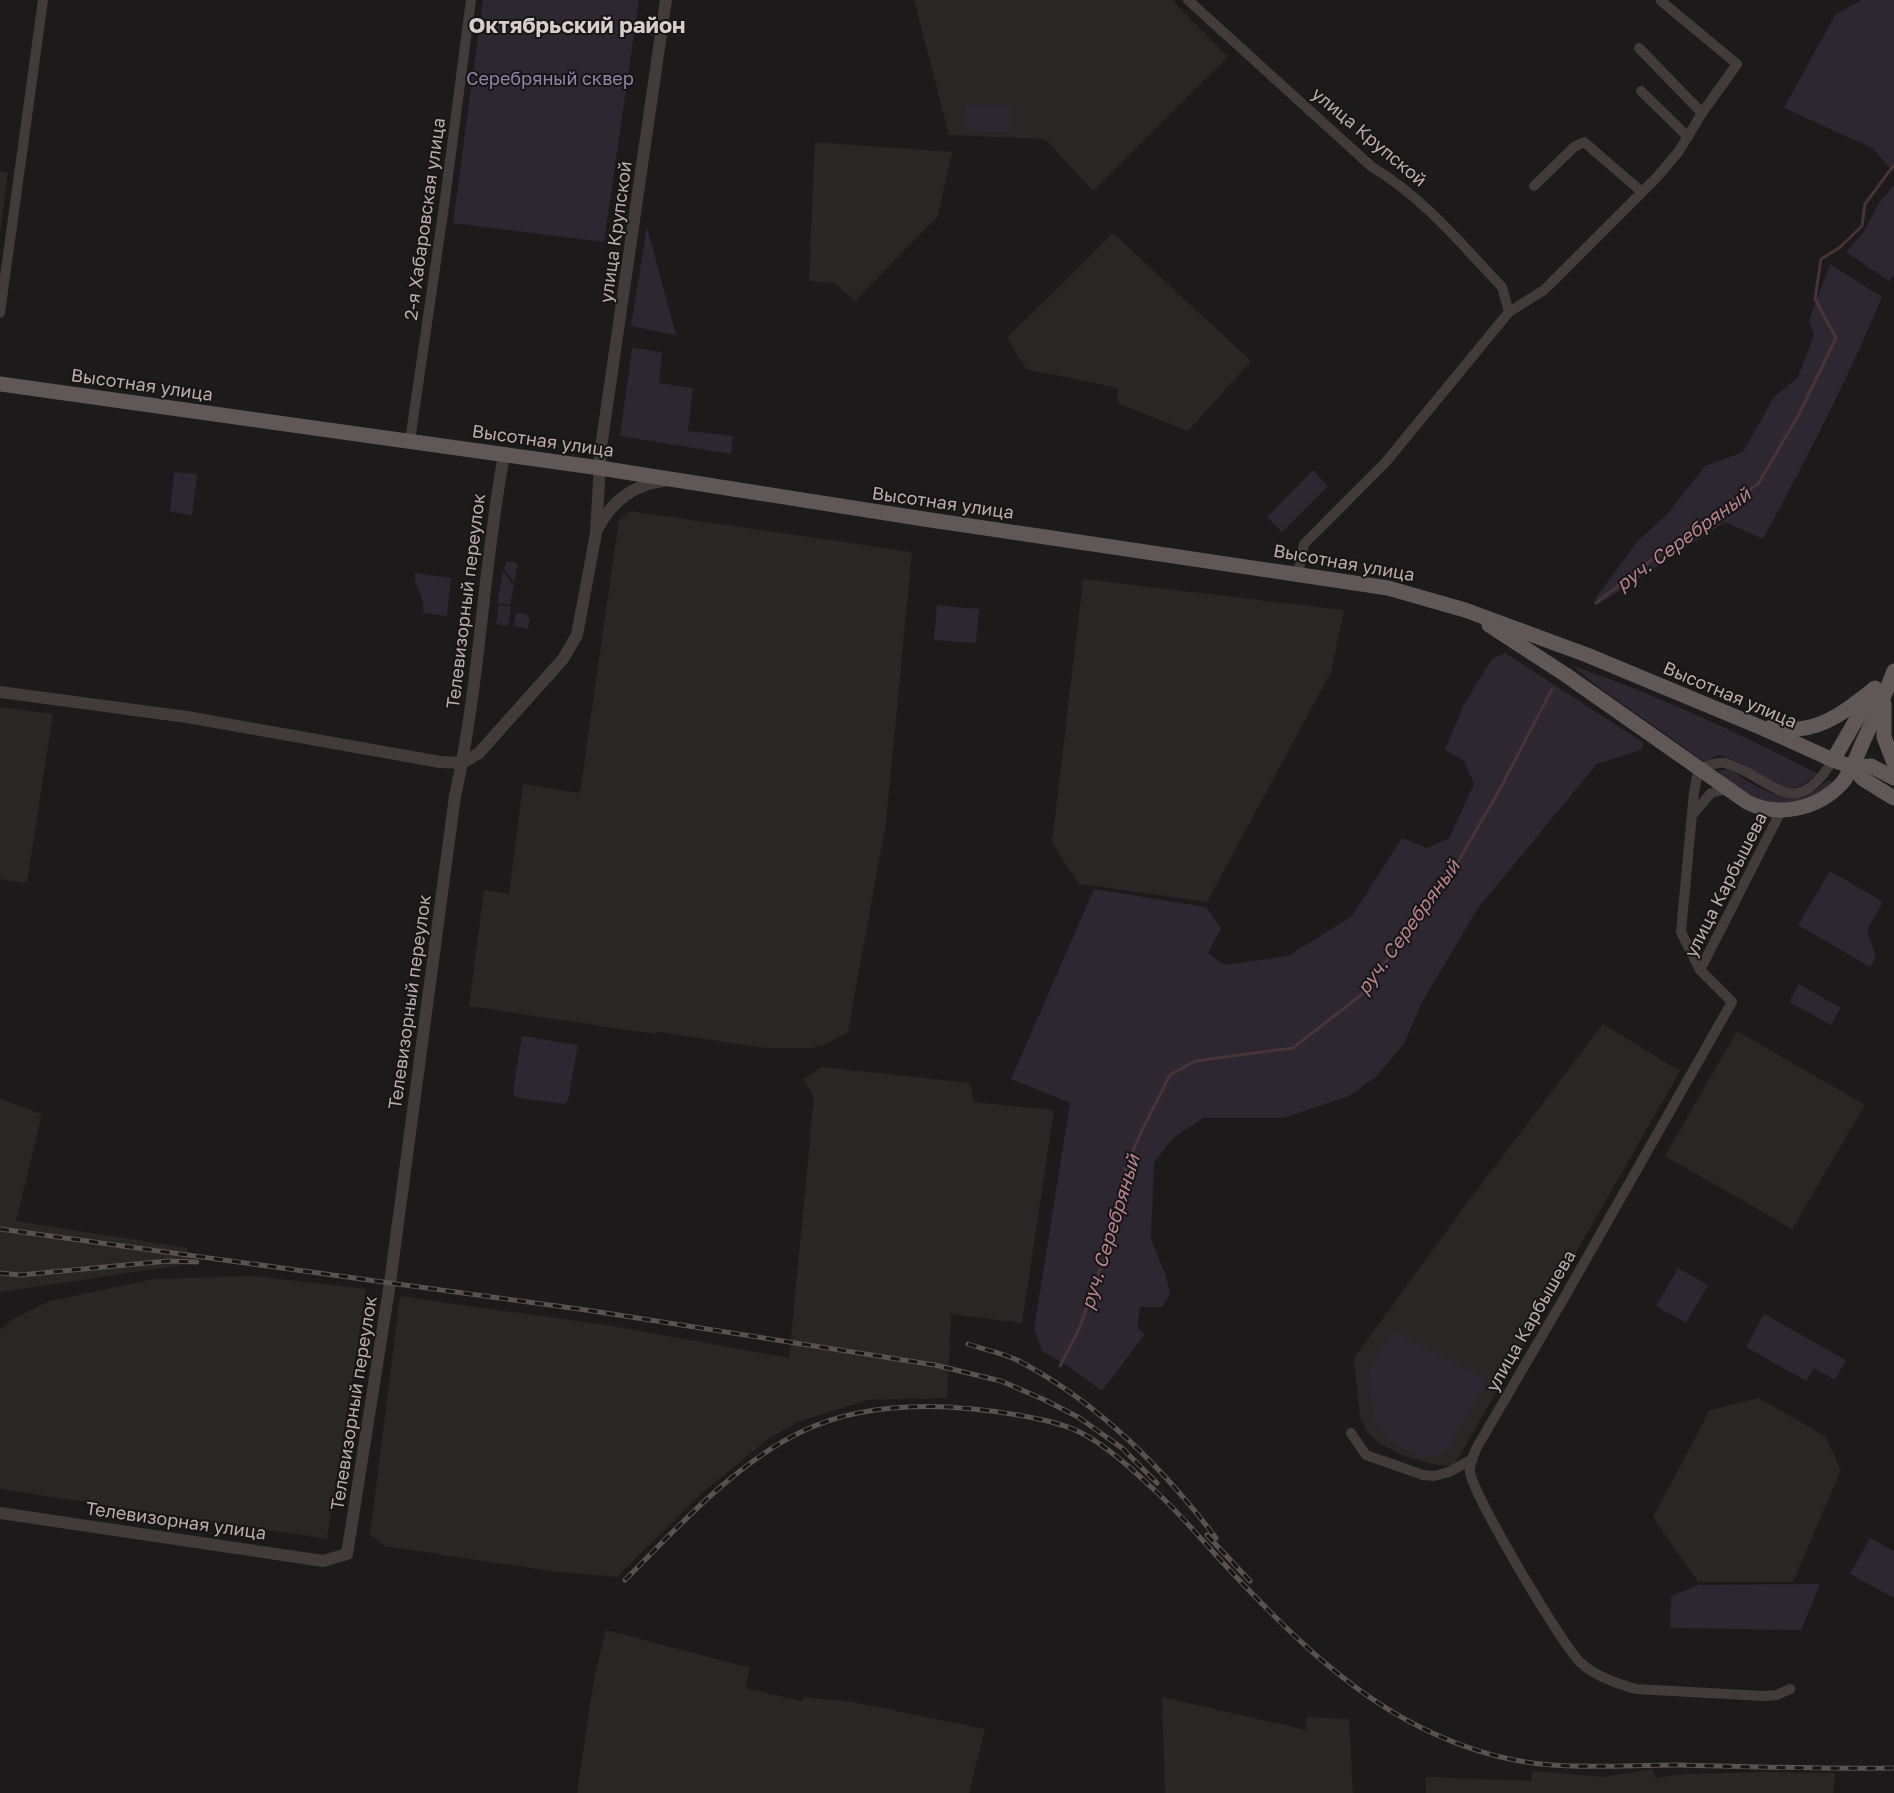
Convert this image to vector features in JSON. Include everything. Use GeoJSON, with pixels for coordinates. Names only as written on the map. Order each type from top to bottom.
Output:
{"type":"FeatureCollection","features":[{"type":"Feature","properties":{"kind":"main road","name":"Высотная улица"},"geometry":{"type":"LineString","coordinates":[[0,384],[600,468],[1388,588],[1465,610],[1587,655],[1852,767]]}},
{"type":"Feature","properties":{"kind":"main road"},"geometry":{"type":"LineString","coordinates":[[1465,610],[1566,675],[1727,788],[1756,806],[1781,811],[1815,802],[1830,794],[1842,782],[1852,767],[1880,690],[1894,659]]}},
{"type":"Feature","properties":{"kind":"main road"},"geometry":{"type":"LineString","coordinates":[[1833,760],[1894,671]]}},
{"type":"Feature","properties":{"kind":"main road"},"geometry":{"type":"LineString","coordinates":[[1760,727],[1798,729],[1816,725],[1836,717],[1880,690]]}},
{"type":"Feature","properties":{"kind":"main road"},"geometry":{"type":"LineString","coordinates":[[1880,690],[1884,737],[1894,763]]}},
{"type":"Feature","properties":{"kind":"main road"},"geometry":{"type":"LineString","coordinates":[[1852,767],[1871,766],[1894,778]]}},
{"type":"Feature","properties":{"kind":"main road"},"geometry":{"type":"LineString","coordinates":[[1852,767],[1863,779],[1894,798]]}},
{"type":"Feature","properties":{"kind":"street"},"geometry":{"type":"LineString","coordinates":[[0,313],[43,0]]}},
{"type":"Feature","properties":{"kind":"street","name":"2-я Хабаровская улица"},"geometry":{"type":"LineString","coordinates":[[410,442],[471,0]]}},
{"type":"Feature","properties":{"kind":"street","name":"улица Крупской"},"geometry":{"type":"LineString","coordinates":[[596,533],[600,468],[666,0]]}},
{"type":"Feature","properties":{"kind":"street","name":"улица Крупской"},"geometry":{"type":"LineString","coordinates":[[1188,0],[1372,167],[1391,178],[1422,204],[1502,287],[1509,312]]}},
{"type":"Feature","properties":{"kind":"street"},"geometry":{"type":"LineString","coordinates":[[1298,574],[1304,544],[1385,463],[1509,312],[1544,290],[1674,158],[1736,64],[1662,1]]}},
{"type":"Feature","properties":{"kind":"street"},"geometry":{"type":"LineString","coordinates":[[1638,48],[1702,113]]}},
{"type":"Feature","properties":{"kind":"street"},"geometry":{"type":"LineString","coordinates":[[1641,91],[1688,137]]}},
{"type":"Feature","properties":{"kind":"street"},"geometry":{"type":"LineString","coordinates":[[1534,186],[1574,147],[1584,142],[1642,192]]}},
{"type":"Feature","properties":{"kind":"street","name":"Телевизорный переулок"},"geometry":{"type":"LineString","coordinates":[[347,1554],[390,1283],[455,796],[462,763],[504,455]]}},
{"type":"Feature","properties":{"kind":"street"},"geometry":{"type":"LineString","coordinates":[[0,692],[187,717],[440,762],[462,763],[479,753],[540,687],[563,659],[577,635],[596,533],[609,509],[634,489],[646,483],[673,480]]}},
{"type":"Feature","properties":{"kind":"street"},"geometry":{"type":"LineString","coordinates":[[1700,970],[1681,932],[1699,768],[1723,762],[1744,771],[1770,787],[1790,794],[1811,787],[1823,776],[1833,760]]}},
{"type":"Feature","properties":{"kind":"street"},"geometry":{"type":"LineString","coordinates":[[1693,814],[1711,793],[1727,788]]}},
{"type":"Feature","properties":{"kind":"street","name":"улица Карбышева"},"geometry":{"type":"LineString","coordinates":[[1472,1459],[1477,1447],[1732,1002],[1700,970],[1781,811]]}},
{"type":"Feature","properties":{"kind":"street"},"geometry":{"type":"LineString","coordinates":[[1351,1433],[1366,1456],[1429,1476],[1449,1472],[1472,1459]]}},
{"type":"Feature","properties":{"kind":"street"},"geometry":{"type":"LineString","coordinates":[[1472,1459],[1470,1472],[1476,1490],[1566,1647],[1582,1664],[1616,1684],[1636,1689],[1764,1696],[1777,1695],[1790,1689]]}},
{"type":"Feature","properties":{"kind":"street","name":"Телевизорная улица"},"geometry":{"type":"LineString","coordinates":[[0,1513],[323,1560],[347,1554]]}},
{"type":"Feature","properties":{"kind":"shaded area"},"geometry":{"type":"Polygon","coordinates":[[[914,0],[1172,0],[1228,57],[1093,191],[1045,139],[949,135],[914,0]]]}},
{"type":"Feature","properties":{"kind":"shaded area"},"geometry":{"type":"Polygon","coordinates":[[[815,142],[952,152],[938,216],[855,301],[835,283],[809,281],[815,142]]]}},
{"type":"Feature","properties":{"kind":"shaded area"},"geometry":{"type":"Polygon","coordinates":[[[0,172],[8,173],[0,233],[0,172]]]}},
{"type":"Feature","properties":{"kind":"shaded area"},"geometry":{"type":"Polygon","coordinates":[[[1113,233],[1251,361],[1188,431],[1117,403],[1118,388],[1026,369],[1007,338],[1113,233]]]}},
{"type":"Feature","properties":{"kind":"shaded area"},"geometry":{"type":"Polygon","coordinates":[[[630,511],[912,552],[886,823],[848,1032],[824,1045],[812,1048],[764,1048],[660,1032],[654,1034],[469,1006],[484,890],[509,894],[523,784],[580,793],[619,520],[630,511]]]}},
{"type":"Feature","properties":{"kind":"shaded area"},"geometry":{"type":"Polygon","coordinates":[[[1083,579],[1344,610],[1331,672],[1207,902],[1079,884],[1052,843],[1083,579]]]}},
{"type":"Feature","properties":{"kind":"shaded area"},"geometry":{"type":"Polygon","coordinates":[[[0,707],[53,714],[27,883],[0,879],[0,707]]]}},
{"type":"Feature","properties":{"kind":"shaded area"},"geometry":{"type":"Polygon","coordinates":[[[1603,1024],[1680,1071],[1455,1464],[1447,1466],[1427,1463],[1402,1455],[1382,1445],[1367,1432],[1360,1417],[1354,1358],[1470,1199],[1603,1024]]]}},
{"type":"Feature","properties":{"kind":"shaded area"},"geometry":{"type":"Polygon","coordinates":[[[1737,1031],[1865,1105],[1792,1229],[1665,1156],[1737,1031]]]}},
{"type":"Feature","properties":{"kind":"shaded area"},"geometry":{"type":"Polygon","coordinates":[[[822,1067],[970,1083],[974,1102],[1054,1110],[1022,1323],[951,1314],[947,1398],[868,1400],[797,1422],[767,1440],[703,1492],[617,1577],[557,1572],[385,1546],[370,1535],[400,1296],[618,1327],[789,1358],[814,1097],[803,1079],[822,1067]]]}},
{"type":"Feature","properties":{"kind":"shaded area"},"geometry":{"type":"Polygon","coordinates":[[[0,1099],[42,1114],[16,1221],[187,1248],[189,1264],[0,1292],[0,1099]]]}},
{"type":"Feature","properties":{"kind":"shaded area"},"geometry":{"type":"Polygon","coordinates":[[[253,1276],[366,1289],[327,1539],[0,1489],[0,1330],[14,1318],[50,1301],[154,1279],[253,1276]]]}},
{"type":"Feature","properties":{"kind":"shaded area"},"geometry":{"type":"Polygon","coordinates":[[[1759,1398],[1826,1437],[1841,1470],[1793,1582],[1698,1582],[1653,1517],[1710,1410],[1759,1398]]]}},
{"type":"Feature","properties":{"kind":"shaded area"},"geometry":{"type":"Polygon","coordinates":[[[606,1630],[750,1668],[745,1688],[802,1701],[804,1697],[853,1702],[985,1729],[969,1793],[577,1793],[594,1678],[606,1630]]]}},
{"type":"Feature","properties":{"kind":"shaded area"},"geometry":{"type":"Polygon","coordinates":[[[1162,1697],[1306,1730],[1307,1717],[1349,1719],[1353,1793],[1165,1793],[1162,1697]]]}},
{"type":"Feature","properties":{"kind":"shaded area"},"geometry":{"type":"Polygon","coordinates":[[[1653,1769],[1655,1778],[1685,1774],[1835,1773],[1833,1793],[1426,1793],[1426,1777],[1531,1781],[1532,1771],[1604,1777],[1653,1769]]]}},
{"type":"Feature","properties":{"kind":"green space","name":"Серебряный сквер"},"geometry":{"type":"Polygon","coordinates":[[[483,0],[639,0],[604,242],[453,223],[483,0]]]}},
{"type":"Feature","properties":{"kind":"green space"},"geometry":{"type":"Polygon","coordinates":[[[1862,0],[1894,0],[1894,172],[1872,148],[1784,108],[1835,15],[1862,0]]]}},
{"type":"Feature","properties":{"kind":"green space"},"geometry":{"type":"Polygon","coordinates":[[[965,105],[1009,105],[1010,132],[965,133],[965,105]]]}},
{"type":"Feature","properties":{"kind":"green space"},"geometry":{"type":"Polygon","coordinates":[[[1894,185],[1894,275],[1889,281],[1846,252],[1863,233],[1879,203],[1894,185]]]}},
{"type":"Feature","properties":{"kind":"green space"},"geometry":{"type":"Polygon","coordinates":[[[647,227],[676,335],[631,326],[647,227]]]}},
{"type":"Feature","properties":{"kind":"green space"},"geometry":{"type":"Polygon","coordinates":[[[1830,264],[1882,297],[1855,359],[1795,480],[1763,539],[1725,522],[1599,604],[1596,603],[1596,598],[1636,543],[1668,513],[1705,466],[1743,452],[1774,397],[1798,377],[1814,335],[1809,320],[1830,264]]]}},
{"type":"Feature","properties":{"kind":"green space"},"geometry":{"type":"Polygon","coordinates":[[[632,348],[662,352],[659,383],[693,388],[688,431],[733,436],[731,454],[620,436],[632,348]]]}},
{"type":"Feature","properties":{"kind":"green space"},"geometry":{"type":"Polygon","coordinates":[[[1313,470],[1328,486],[1282,532],[1267,517],[1313,470]]]}},
{"type":"Feature","properties":{"kind":"green space"},"geometry":{"type":"Polygon","coordinates":[[[174,472],[197,474],[192,515],[170,512],[174,472]]]}},
{"type":"Feature","properties":{"kind":"green space"},"geometry":{"type":"Polygon","coordinates":[[[506,561],[518,563],[514,583],[504,569],[506,561]]]}},
{"type":"Feature","properties":{"kind":"green space"},"geometry":{"type":"Polygon","coordinates":[[[503,571],[514,586],[510,605],[497,603],[503,571]]]}},
{"type":"Feature","properties":{"kind":"green space"},"geometry":{"type":"Polygon","coordinates":[[[415,573],[451,578],[447,616],[423,613],[423,601],[416,583],[415,573]]]}},
{"type":"Feature","properties":{"kind":"green space"},"geometry":{"type":"Polygon","coordinates":[[[499,605],[511,607],[508,626],[496,624],[499,605]]]}},
{"type":"Feature","properties":{"kind":"green space"},"geometry":{"type":"Polygon","coordinates":[[[937,605],[979,609],[976,643],[934,640],[937,605]]]}},
{"type":"Feature","properties":{"kind":"green space"},"geometry":{"type":"Polygon","coordinates":[[[516,613],[527,614],[527,617],[530,618],[528,629],[514,626],[516,613]]]}},
{"type":"Feature","properties":{"kind":"green space"},"geometry":{"type":"Polygon","coordinates":[[[1505,653],[1644,743],[1641,750],[1597,764],[1478,908],[1421,1004],[1405,1042],[1376,1077],[1349,1096],[1283,1118],[1203,1118],[1172,1139],[1154,1163],[1151,1239],[1165,1273],[1170,1294],[1162,1307],[1140,1307],[1137,1328],[1145,1334],[1102,1391],[1074,1370],[1042,1351],[1034,1329],[1070,1103],[1011,1079],[1094,889],[1206,907],[1221,928],[1208,953],[1225,965],[1288,956],[1352,916],[1402,838],[1427,848],[1449,838],[1474,784],[1464,761],[1445,750],[1464,704],[1492,659],[1505,653]]]}},
{"type":"Feature","properties":{"kind":"green space"},"geometry":{"type":"Polygon","coordinates":[[[1571,665],[1697,715],[1758,743],[1818,774],[1801,786],[1784,790],[1737,761],[1718,755],[1705,762],[1600,688],[1571,665]]]}},
{"type":"Feature","properties":{"kind":"green space"},"geometry":{"type":"Polygon","coordinates":[[[1726,769],[1768,792],[1788,797],[1808,794],[1818,789],[1828,780],[1832,782],[1809,798],[1785,804],[1760,799],[1748,794],[1718,771],[1726,769]]]}},
{"type":"Feature","properties":{"kind":"green space"},"geometry":{"type":"Polygon","coordinates":[[[1830,871],[1883,902],[1867,930],[1876,957],[1870,967],[1798,925],[1830,871]]]}},
{"type":"Feature","properties":{"kind":"green space"},"geometry":{"type":"Polygon","coordinates":[[[1799,984],[1841,1008],[1831,1025],[1789,1002],[1799,984]]]}},
{"type":"Feature","properties":{"kind":"green space"},"geometry":{"type":"Polygon","coordinates":[[[522,1036],[578,1045],[568,1100],[565,1104],[519,1098],[514,1095],[513,1090],[522,1036]]]}},
{"type":"Feature","properties":{"kind":"green space"},"geometry":{"type":"Polygon","coordinates":[[[1678,1268],[1708,1285],[1686,1323],[1656,1306],[1678,1268]]]}},
{"type":"Feature","properties":{"kind":"green space"},"geometry":{"type":"Polygon","coordinates":[[[1764,1314],[1846,1360],[1835,1380],[1814,1368],[1806,1381],[1746,1347],[1764,1314]]]}},
{"type":"Feature","properties":{"kind":"green space"},"geometry":{"type":"Polygon","coordinates":[[[1393,1332],[1488,1380],[1445,1452],[1427,1458],[1410,1452],[1388,1440],[1375,1422],[1369,1385],[1371,1367],[1393,1332]]]}},
{"type":"Feature","properties":{"kind":"green space"},"geometry":{"type":"Polygon","coordinates":[[[1870,1538],[1894,1551],[1894,1598],[1850,1574],[1870,1538]]]}},
{"type":"Feature","properties":{"kind":"green space"},"geometry":{"type":"Polygon","coordinates":[[[1820,1584],[1801,1630],[1670,1628],[1671,1596],[1698,1585],[1820,1584]]]}},
{"type":"Feature","properties":{"kind":"waterway","name":"руч. Серебряный"},"geometry":{"type":"LineString","coordinates":[[1596,603],[1684,535],[1758,484],[1798,416],[1836,338],[1815,299],[1821,259],[1839,248],[1862,226],[1865,204],[1894,165]]}},
{"type":"Feature","properties":{"kind":"waterway","name":"руч. Серебряный"},"geometry":{"type":"LineString","coordinates":[[1060,1366],[1079,1329],[1106,1253],[1124,1173],[1140,1134],[1170,1075],[1195,1061],[1293,1048],[1361,995],[1451,874],[1501,787],[1552,689]]}},
{"type":"Feature","properties":{"kind":"railway"},"geometry":{"type":"LineString","coordinates":[[0,1229],[593,1311],[935,1365],[1001,1381],[1078,1417],[1122,1448],[1157,1483]]}},
{"type":"Feature","properties":{"kind":"railway"},"geometry":{"type":"LineString","coordinates":[[0,1273],[20,1275],[168,1261],[197,1262]]}},
{"type":"Feature","properties":{"kind":"railway"},"geometry":{"type":"LineString","coordinates":[[968,1344],[1019,1361],[1075,1396],[1102,1417],[1151,1462],[1196,1512],[1216,1538]]}},
{"type":"Feature","properties":{"kind":"railway"},"geometry":{"type":"LineString","coordinates":[[625,1580],[687,1518],[731,1478],[778,1444],[803,1431],[828,1421],[881,1409],[937,1407],[992,1411],[1035,1418],[1062,1425],[1096,1441],[1128,1466],[1160,1495],[1225,1565],[1315,1655],[1366,1695],[1392,1712],[1451,1741],[1518,1761],[1567,1766],[1676,1765],[1894,1768]]}},
{"type":"Feature","properties":{"kind":"railway"},"geometry":{"type":"LineString","coordinates":[[1207,1535],[1250,1581]]}},
{"type":"Feature","properties":{"kind":"district","name":"Октябрьский район"},"geometry":{"type":"Point","coordinates":[577,25]}}]}
